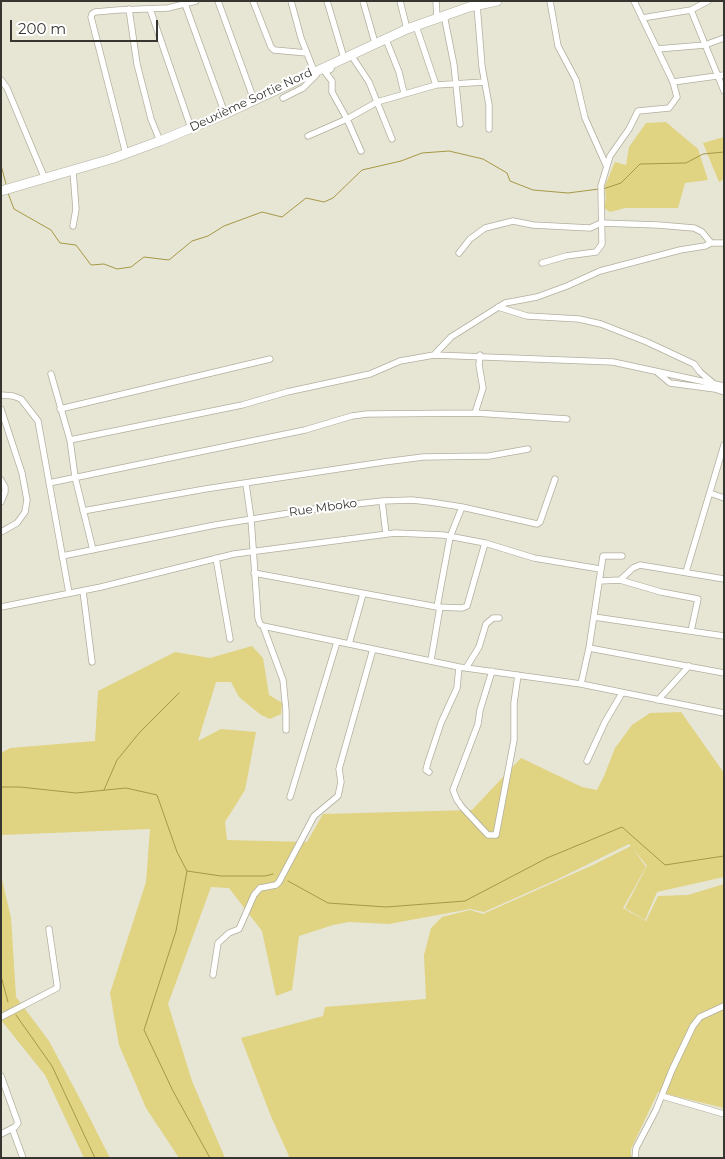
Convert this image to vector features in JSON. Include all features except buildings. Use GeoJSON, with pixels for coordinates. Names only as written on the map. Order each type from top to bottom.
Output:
{"type":"FeatureCollection","features":[{"type":"Feature","properties":{"kind":"main road","name":"Deuxième Sortie Nord"},"geometry":{"type":"LineString","coordinates":[[6,190],[73,171],[160,141],[225,114],[407,29],[420,26],[471,4],[497,1]]}},
{"type":"Feature","properties":{"kind":"street"},"geometry":{"type":"LineString","coordinates":[[126,154],[91,17],[95,12],[150,9],[196,1]]}},
{"type":"Feature","properties":{"kind":"street"},"geometry":{"type":"LineString","coordinates":[[218,1],[254,100]]}},
{"type":"Feature","properties":{"kind":"street"},"geometry":{"type":"LineString","coordinates":[[253,1],[271,47],[274,50],[307,54]]}},
{"type":"Feature","properties":{"kind":"street"},"geometry":{"type":"LineString","coordinates":[[291,1],[314,71]]}},
{"type":"Feature","properties":{"kind":"street"},"geometry":{"type":"LineString","coordinates":[[328,1],[348,58],[369,82],[392,139]]}},
{"type":"Feature","properties":{"kind":"street"},"geometry":{"type":"LineString","coordinates":[[362,1],[375,43]]}},
{"type":"Feature","properties":{"kind":"street"},"geometry":{"type":"LineString","coordinates":[[400,1],[407,29]]}},
{"type":"Feature","properties":{"kind":"street"},"geometry":{"type":"LineString","coordinates":[[436,1],[457,83],[460,124]]}},
{"type":"Feature","properties":{"kind":"street"},"geometry":{"type":"LineString","coordinates":[[550,1],[558,46],[576,80],[585,118],[606,165]]}},
{"type":"Feature","properties":{"kind":"street"},"geometry":{"type":"LineString","coordinates":[[542,263],[566,256],[596,252],[602,244],[601,186],[610,156],[629,129],[638,111],[669,108],[677,97],[673,82],[634,1]]}},
{"type":"Feature","properties":{"kind":"street"},"geometry":{"type":"LineString","coordinates":[[642,18],[691,10],[708,1]]}},
{"type":"Feature","properties":{"kind":"street"},"geometry":{"type":"LineString","coordinates":[[185,4],[225,114]]}},
{"type":"Feature","properties":{"kind":"street"},"geometry":{"type":"LineString","coordinates":[[471,4],[489,105],[489,129]]}},
{"type":"Feature","properties":{"kind":"street"},"geometry":{"type":"LineString","coordinates":[[129,9],[137,64],[151,120],[160,141]]}},
{"type":"Feature","properties":{"kind":"street"},"geometry":{"type":"LineString","coordinates":[[150,9],[191,128]]}},
{"type":"Feature","properties":{"kind":"street"},"geometry":{"type":"LineString","coordinates":[[691,10],[704,45],[721,75],[724,91]]}},
{"type":"Feature","properties":{"kind":"street"},"geometry":{"type":"LineString","coordinates":[[283,98],[303,88],[318,74],[325,72],[348,58],[420,26],[436,85]]}},
{"type":"Feature","properties":{"kind":"street"},"geometry":{"type":"LineString","coordinates":[[657,49],[704,45],[724,38]]}},
{"type":"Feature","properties":{"kind":"street"},"geometry":{"type":"LineString","coordinates":[[387,42],[399,72],[404,93]]}},
{"type":"Feature","properties":{"kind":"street"},"geometry":{"type":"LineString","coordinates":[[325,72],[332,81],[332,92],[348,119],[361,151]]}},
{"type":"Feature","properties":{"kind":"street"},"geometry":{"type":"LineString","coordinates":[[673,82],[721,75]]}},
{"type":"Feature","properties":{"kind":"street"},"geometry":{"type":"LineString","coordinates":[[1,80],[7,88],[45,179]]}},
{"type":"Feature","properties":{"kind":"street"},"geometry":{"type":"LineString","coordinates":[[308,136],[348,119],[377,102],[404,93],[436,85],[485,82]]}},
{"type":"Feature","properties":{"kind":"street"},"geometry":{"type":"LineString","coordinates":[[73,171],[76,209],[73,226]]}},
{"type":"Feature","properties":{"kind":"street"},"geometry":{"type":"LineString","coordinates":[[459,253],[470,239],[484,228],[513,221],[533,225],[590,228],[601,223],[694,228],[702,232],[711,243]]}},
{"type":"Feature","properties":{"kind":"street"},"geometry":{"type":"LineString","coordinates":[[434,354],[451,336],[481,320],[505,303],[537,296],[567,286],[600,271],[711,243],[724,243]]}},
{"type":"Feature","properties":{"kind":"street"},"geometry":{"type":"LineString","coordinates":[[498,307],[527,316],[579,319],[601,324],[647,342],[694,364],[700,372],[715,384]]}},
{"type":"Feature","properties":{"kind":"street"},"geometry":{"type":"LineString","coordinates":[[70,440],[242,405],[287,392],[370,374],[400,361],[434,354],[613,362],[724,386]]}},
{"type":"Feature","properties":{"kind":"street"},"geometry":{"type":"LineString","coordinates":[[475,413],[483,388],[480,356]]}},
{"type":"Feature","properties":{"kind":"street"},"geometry":{"type":"LineString","coordinates":[[60,409],[270,359]]}},
{"type":"Feature","properties":{"kind":"street"},"geometry":{"type":"LineString","coordinates":[[657,372],[670,383],[724,392]]}},
{"type":"Feature","properties":{"kind":"street"},"geometry":{"type":"LineString","coordinates":[[52,374],[70,440],[75,477],[92,550]]}},
{"type":"Feature","properties":{"kind":"street"},"geometry":{"type":"LineString","coordinates":[[1,395],[20,399],[38,421],[69,593]]}},
{"type":"Feature","properties":{"kind":"street"},"geometry":{"type":"LineString","coordinates":[[1,409],[23,479],[27,500],[25,512],[17,522],[1,532]]}},
{"type":"Feature","properties":{"kind":"street"},"geometry":{"type":"LineString","coordinates":[[49,482],[304,430],[352,416],[367,414],[475,413],[567,419]]}},
{"type":"Feature","properties":{"kind":"street"},"geometry":{"type":"LineString","coordinates":[[686,572],[724,445]]}},
{"type":"Feature","properties":{"kind":"street"},"geometry":{"type":"LineString","coordinates":[[83,511],[205,490],[424,457],[489,456],[528,449]]}},
{"type":"Feature","properties":{"kind":"street","name":"Rue Mboko"},"geometry":{"type":"LineString","coordinates":[[62,556],[251,519],[382,501],[412,500],[462,507],[539,523],[554,479]]}},
{"type":"Feature","properties":{"kind":"street"},"geometry":{"type":"LineString","coordinates":[[1,480],[5,492],[1,502]]}},
{"type":"Feature","properties":{"kind":"street"},"geometry":{"type":"LineString","coordinates":[[246,484],[251,519],[258,618],[260,624],[264,626],[459,667],[581,684],[724,713]]}},
{"type":"Feature","properties":{"kind":"street"},"geometry":{"type":"LineString","coordinates":[[710,493],[724,498]]}},
{"type":"Feature","properties":{"kind":"street"},"geometry":{"type":"LineString","coordinates":[[382,501],[386,534]]}},
{"type":"Feature","properties":{"kind":"street"},"geometry":{"type":"LineString","coordinates":[[432,660],[450,537],[462,507]]}},
{"type":"Feature","properties":{"kind":"street"},"geometry":{"type":"LineString","coordinates":[[1,607],[83,591],[252,551],[402,533],[450,537],[486,543],[534,558],[600,570]]}},
{"type":"Feature","properties":{"kind":"street"},"geometry":{"type":"LineString","coordinates":[[254,573],[439,607],[460,608],[467,606],[486,543]]}},
{"type":"Feature","properties":{"kind":"street"},"geometry":{"type":"LineString","coordinates":[[581,684],[589,648],[603,556],[622,556]]}},
{"type":"Feature","properties":{"kind":"street"},"geometry":{"type":"LineString","coordinates":[[216,558],[230,638]]}},
{"type":"Feature","properties":{"kind":"street"},"geometry":{"type":"LineString","coordinates":[[620,580],[633,568],[640,565],[724,579]]}},
{"type":"Feature","properties":{"kind":"street"},"geometry":{"type":"LineString","coordinates":[[599,581],[620,580],[661,592],[698,599],[691,631]]}},
{"type":"Feature","properties":{"kind":"street"},"geometry":{"type":"LineString","coordinates":[[83,591],[92,662]]}},
{"type":"Feature","properties":{"kind":"street"},"geometry":{"type":"LineString","coordinates":[[349,644],[363,594]]}},
{"type":"Feature","properties":{"kind":"street"},"geometry":{"type":"LineString","coordinates":[[594,617],[724,636]]}},
{"type":"Feature","properties":{"kind":"street"},"geometry":{"type":"LineString","coordinates":[[466,668],[479,647],[486,624],[493,618],[500,618]]}},
{"type":"Feature","properties":{"kind":"street"},"geometry":{"type":"LineString","coordinates":[[264,626],[283,680],[286,730]]}},
{"type":"Feature","properties":{"kind":"street"},"geometry":{"type":"LineString","coordinates":[[290,797],[338,642]]}},
{"type":"Feature","properties":{"kind":"street"},"geometry":{"type":"LineString","coordinates":[[589,648],[724,673]]}},
{"type":"Feature","properties":{"kind":"street"},"geometry":{"type":"LineString","coordinates":[[212,975],[220,940],[241,926],[254,895],[260,888],[276,885],[279,882],[314,816],[338,796],[341,782],[340,769],[373,649]]}},
{"type":"Feature","properties":{"kind":"street"},"geometry":{"type":"LineString","coordinates":[[658,700],[689,666]]}},
{"type":"Feature","properties":{"kind":"street"},"geometry":{"type":"LineString","coordinates":[[429,772],[426,770],[428,760],[441,723],[457,688],[459,667]]}},
{"type":"Feature","properties":{"kind":"street"},"geometry":{"type":"LineString","coordinates":[[492,671],[475,733],[453,790],[462,807],[488,835],[496,835],[514,740],[514,703],[518,675]]}},
{"type":"Feature","properties":{"kind":"street"},"geometry":{"type":"LineString","coordinates":[[587,761],[605,722],[622,693]]}},
{"type":"Feature","properties":{"kind":"street"},"geometry":{"type":"LineString","coordinates":[[1,1017],[57,988],[58,984],[49,929]]}},
{"type":"Feature","properties":{"kind":"street"},"geometry":{"type":"LineString","coordinates":[[634,1158],[636,1148],[662,1096],[693,1026],[700,1017],[724,1006]]}},
{"type":"Feature","properties":{"kind":"street"},"geometry":{"type":"LineString","coordinates":[[1,1076],[17,1122],[17,1125],[1,1134]]}},
{"type":"Feature","properties":{"kind":"street"},"geometry":{"type":"LineString","coordinates":[[662,1096],[724,1114]]}},
{"type":"Feature","properties":{"kind":"street"},"geometry":{"type":"LineString","coordinates":[[12,1128],[23,1158]]}},
{"type":"Feature","properties":{"kind":"shaded area"},"geometry":{"type":"Polygon","coordinates":[[[666,122],[698,149],[708,180],[685,183],[678,208],[625,208],[610,212],[604,208],[606,199],[605,186],[615,162],[626,165],[629,147],[646,123],[666,122]]]}},
{"type":"Feature","properties":{"kind":"shaded area"},"geometry":{"type":"Polygon","coordinates":[[[724,137],[724,179],[719,182],[703,143],[724,137]]]}},
{"type":"Feature","properties":{"kind":"shaded area"},"geometry":{"type":"Polygon","coordinates":[[[252,646],[263,658],[269,695],[282,703],[281,714],[270,719],[261,715],[239,697],[231,682],[216,682],[198,741],[221,729],[256,732],[245,790],[225,822],[227,840],[307,842],[323,814],[472,810],[521,758],[582,787],[597,790],[615,748],[632,725],[650,713],[681,712],[724,773],[724,877],[657,892],[645,920],[625,908],[647,866],[632,847],[646,867],[623,908],[646,921],[658,896],[688,895],[724,884],[724,1108],[658,1092],[631,1149],[631,1158],[288,1158],[289,1156],[270,1114],[241,1038],[323,1016],[325,1007],[426,999],[424,955],[431,928],[442,917],[470,910],[483,914],[593,865],[631,846],[629,844],[558,879],[484,912],[470,909],[389,924],[349,922],[299,936],[292,990],[276,996],[262,931],[229,888],[211,887],[168,1004],[192,1081],[225,1158],[179,1158],[146,1108],[119,1045],[110,993],[146,882],[150,829],[1,835],[1,753],[10,748],[95,741],[98,691],[175,652],[210,658],[252,646]]]}},
{"type":"Feature","properties":{"kind":"shaded area"},"geometry":{"type":"Polygon","coordinates":[[[1,875],[11,918],[16,997],[49,1041],[110,1158],[84,1158],[45,1075],[1,1020],[1,875]]]}},
{"type":"Feature","properties":{"kind":"waterway"},"geometry":{"type":"LineString","coordinates":[[8,193],[14,209],[51,230],[60,243],[76,245],[91,265],[104,264],[117,269],[131,267],[144,257],[169,260],[192,241],[208,236],[224,226],[262,212],[282,217],[306,198],[324,202],[333,198],[362,170],[401,161],[422,153],[449,151],[483,159],[507,173],[510,181],[533,190],[568,193],[599,189]]}},
{"type":"Feature","properties":{"kind":"waterway"},"geometry":{"type":"LineString","coordinates":[[603,189],[621,183],[640,164],[686,163],[703,154],[724,152]]}},
{"type":"Feature","properties":{"kind":"waterway"},"geometry":{"type":"LineString","coordinates":[[1,165],[6,184]]}},
{"type":"Feature","properties":{"kind":"waterway"},"geometry":{"type":"LineString","coordinates":[[104,790],[117,760],[140,732],[179,693]]}},
{"type":"Feature","properties":{"kind":"waterway"},"geometry":{"type":"LineString","coordinates":[[1,787],[20,787],[76,793],[126,788],[157,795],[177,852],[187,871],[221,876],[265,876],[273,874]]}},
{"type":"Feature","properties":{"kind":"waterway"},"geometry":{"type":"LineString","coordinates":[[288,881],[328,903],[386,907],[465,901],[547,858],[622,827],[665,865],[724,856]]}},
{"type":"Feature","properties":{"kind":"waterway"},"geometry":{"type":"LineString","coordinates":[[187,871],[176,931],[144,1030],[173,1091],[210,1158]]}},
{"type":"Feature","properties":{"kind":"waterway"},"geometry":{"type":"LineString","coordinates":[[1,976],[8,1002]]}},
{"type":"Feature","properties":{"kind":"waterway"},"geometry":{"type":"LineString","coordinates":[[16,1015],[52,1066],[95,1158]]}}]}
